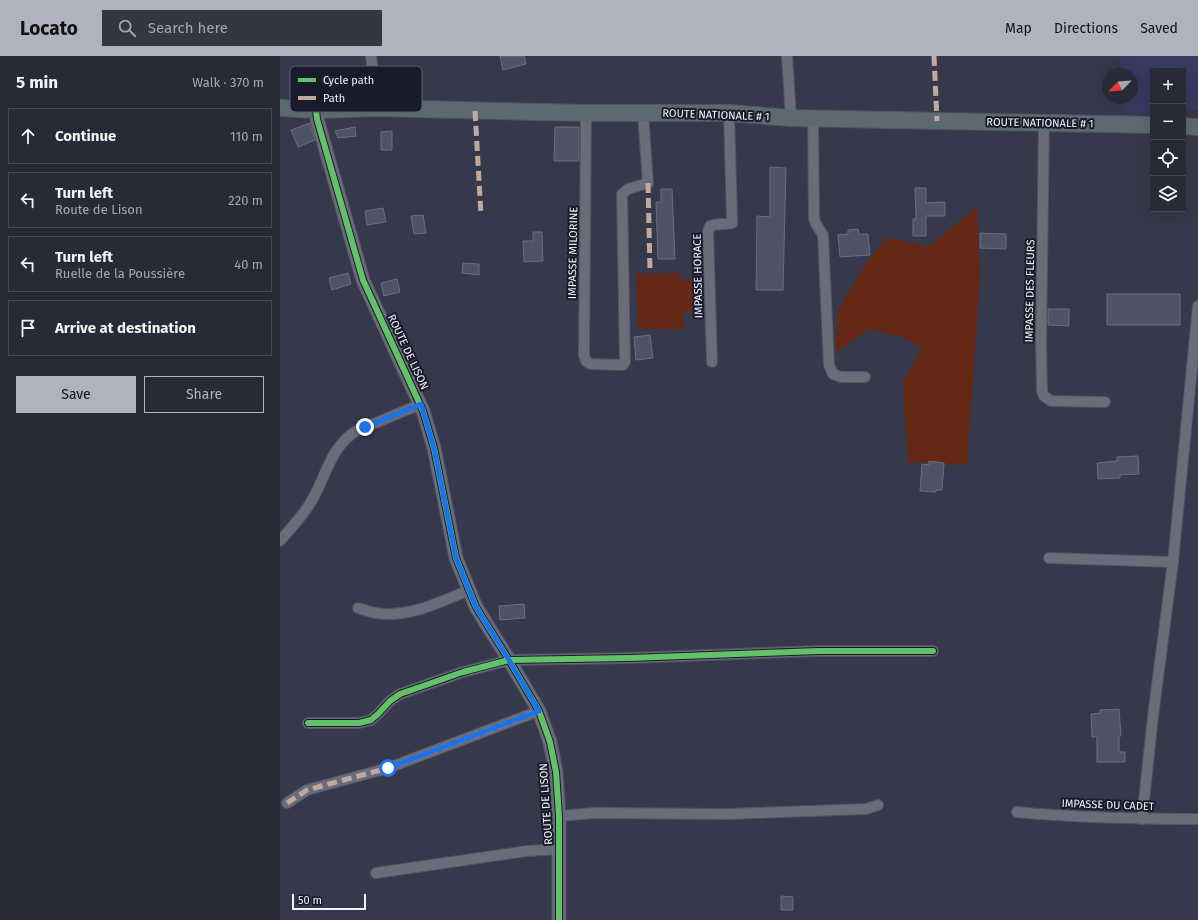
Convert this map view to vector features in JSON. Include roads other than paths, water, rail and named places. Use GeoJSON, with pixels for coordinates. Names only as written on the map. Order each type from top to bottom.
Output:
{"type":"FeatureCollection","features":[{"type":"Feature","properties":{"kind":"main road","name":"ROUTE NATIONALE # 1"},"geometry":{"type":"LineString","coordinates":[[280,108],[290,109]]}},
{"type":"Feature","properties":{"kind":"main road","name":"ROUTE NATIONALE # 1"},"geometry":{"type":"LineString","coordinates":[[422,109],[586,114],[729,113],[791,118],[1150,125]]}},
{"type":"Feature","properties":{"kind":"main road"},"geometry":{"type":"LineString","coordinates":[[1186,126],[1198,127]]}},
{"type":"Feature","properties":{"kind":"street"},"geometry":{"type":"LineString","coordinates":[[371,56],[372,66]]}},
{"type":"Feature","properties":{"kind":"street"},"geometry":{"type":"LineString","coordinates":[[787,56],[791,118]]}},
{"type":"Feature","properties":{"kind":"street","name":"ROUTE DE LISON"},"geometry":{"type":"LineString","coordinates":[[316,112],[363,280],[421,404],[434,448],[456,558],[476,607],[539,711],[550,742],[556,772],[559,816],[559,920]]}},
{"type":"Feature","properties":{"kind":"street","name":"IMPASSE MILORINE"},"geometry":{"type":"LineString","coordinates":[[586,114],[584,355],[586,361],[590,364],[623,365],[625,362],[622,194],[628,189],[648,183],[643,113]]}},
{"type":"Feature","properties":{"kind":"street","name":"IMPASSE HORACE"},"geometry":{"type":"LineString","coordinates":[[712,362],[708,232],[710,226],[713,224],[732,223],[729,113]]}},
{"type":"Feature","properties":{"kind":"street"},"geometry":{"type":"LineString","coordinates":[[813,118],[814,218],[823,235],[829,365],[833,374],[841,378],[865,377]]}},
{"type":"Feature","properties":{"kind":"street","name":"IMPASSE DES FLEURS"},"geometry":{"type":"LineString","coordinates":[[1044,123],[1041,342],[1042,391],[1044,396],[1051,401],[1105,402]]}},
{"type":"Feature","properties":{"kind":"street"},"geometry":{"type":"LineString","coordinates":[[1142,819],[1151,731],[1173,562],[1196,339],[1198,306]]}},
{"type":"Feature","properties":{"kind":"street"},"geometry":{"type":"LineString","coordinates":[[280,541],[309,506],[334,453],[347,437],[356,431],[421,404]]}},
{"type":"Feature","properties":{"kind":"street"},"geometry":{"type":"LineString","coordinates":[[1049,558],[1173,562]]}},
{"type":"Feature","properties":{"kind":"street"},"geometry":{"type":"LineString","coordinates":[[358,608],[376,613],[402,613],[430,606],[470,590]]}},
{"type":"Feature","properties":{"kind":"street"},"geometry":{"type":"LineString","coordinates":[[308,723],[359,723],[371,720],[390,701],[400,694],[463,672],[509,660],[629,658],[819,651],[933,652]]}},
{"type":"Feature","properties":{"kind":"street"},"geometry":{"type":"LineString","coordinates":[[286,803],[308,790],[388,768],[539,711]]}},
{"type":"Feature","properties":{"kind":"street"},"geometry":{"type":"LineString","coordinates":[[559,816],[594,813],[728,814],[866,809],[878,805]]}},
{"type":"Feature","properties":{"kind":"street","name":"IMPASSE DU CADET"},"geometry":{"type":"LineString","coordinates":[[1017,812],[1056,816],[1198,819]]}},
{"type":"Feature","properties":{"kind":"street"},"geometry":{"type":"LineString","coordinates":[[376,873],[527,851],[559,849]]}}]}
